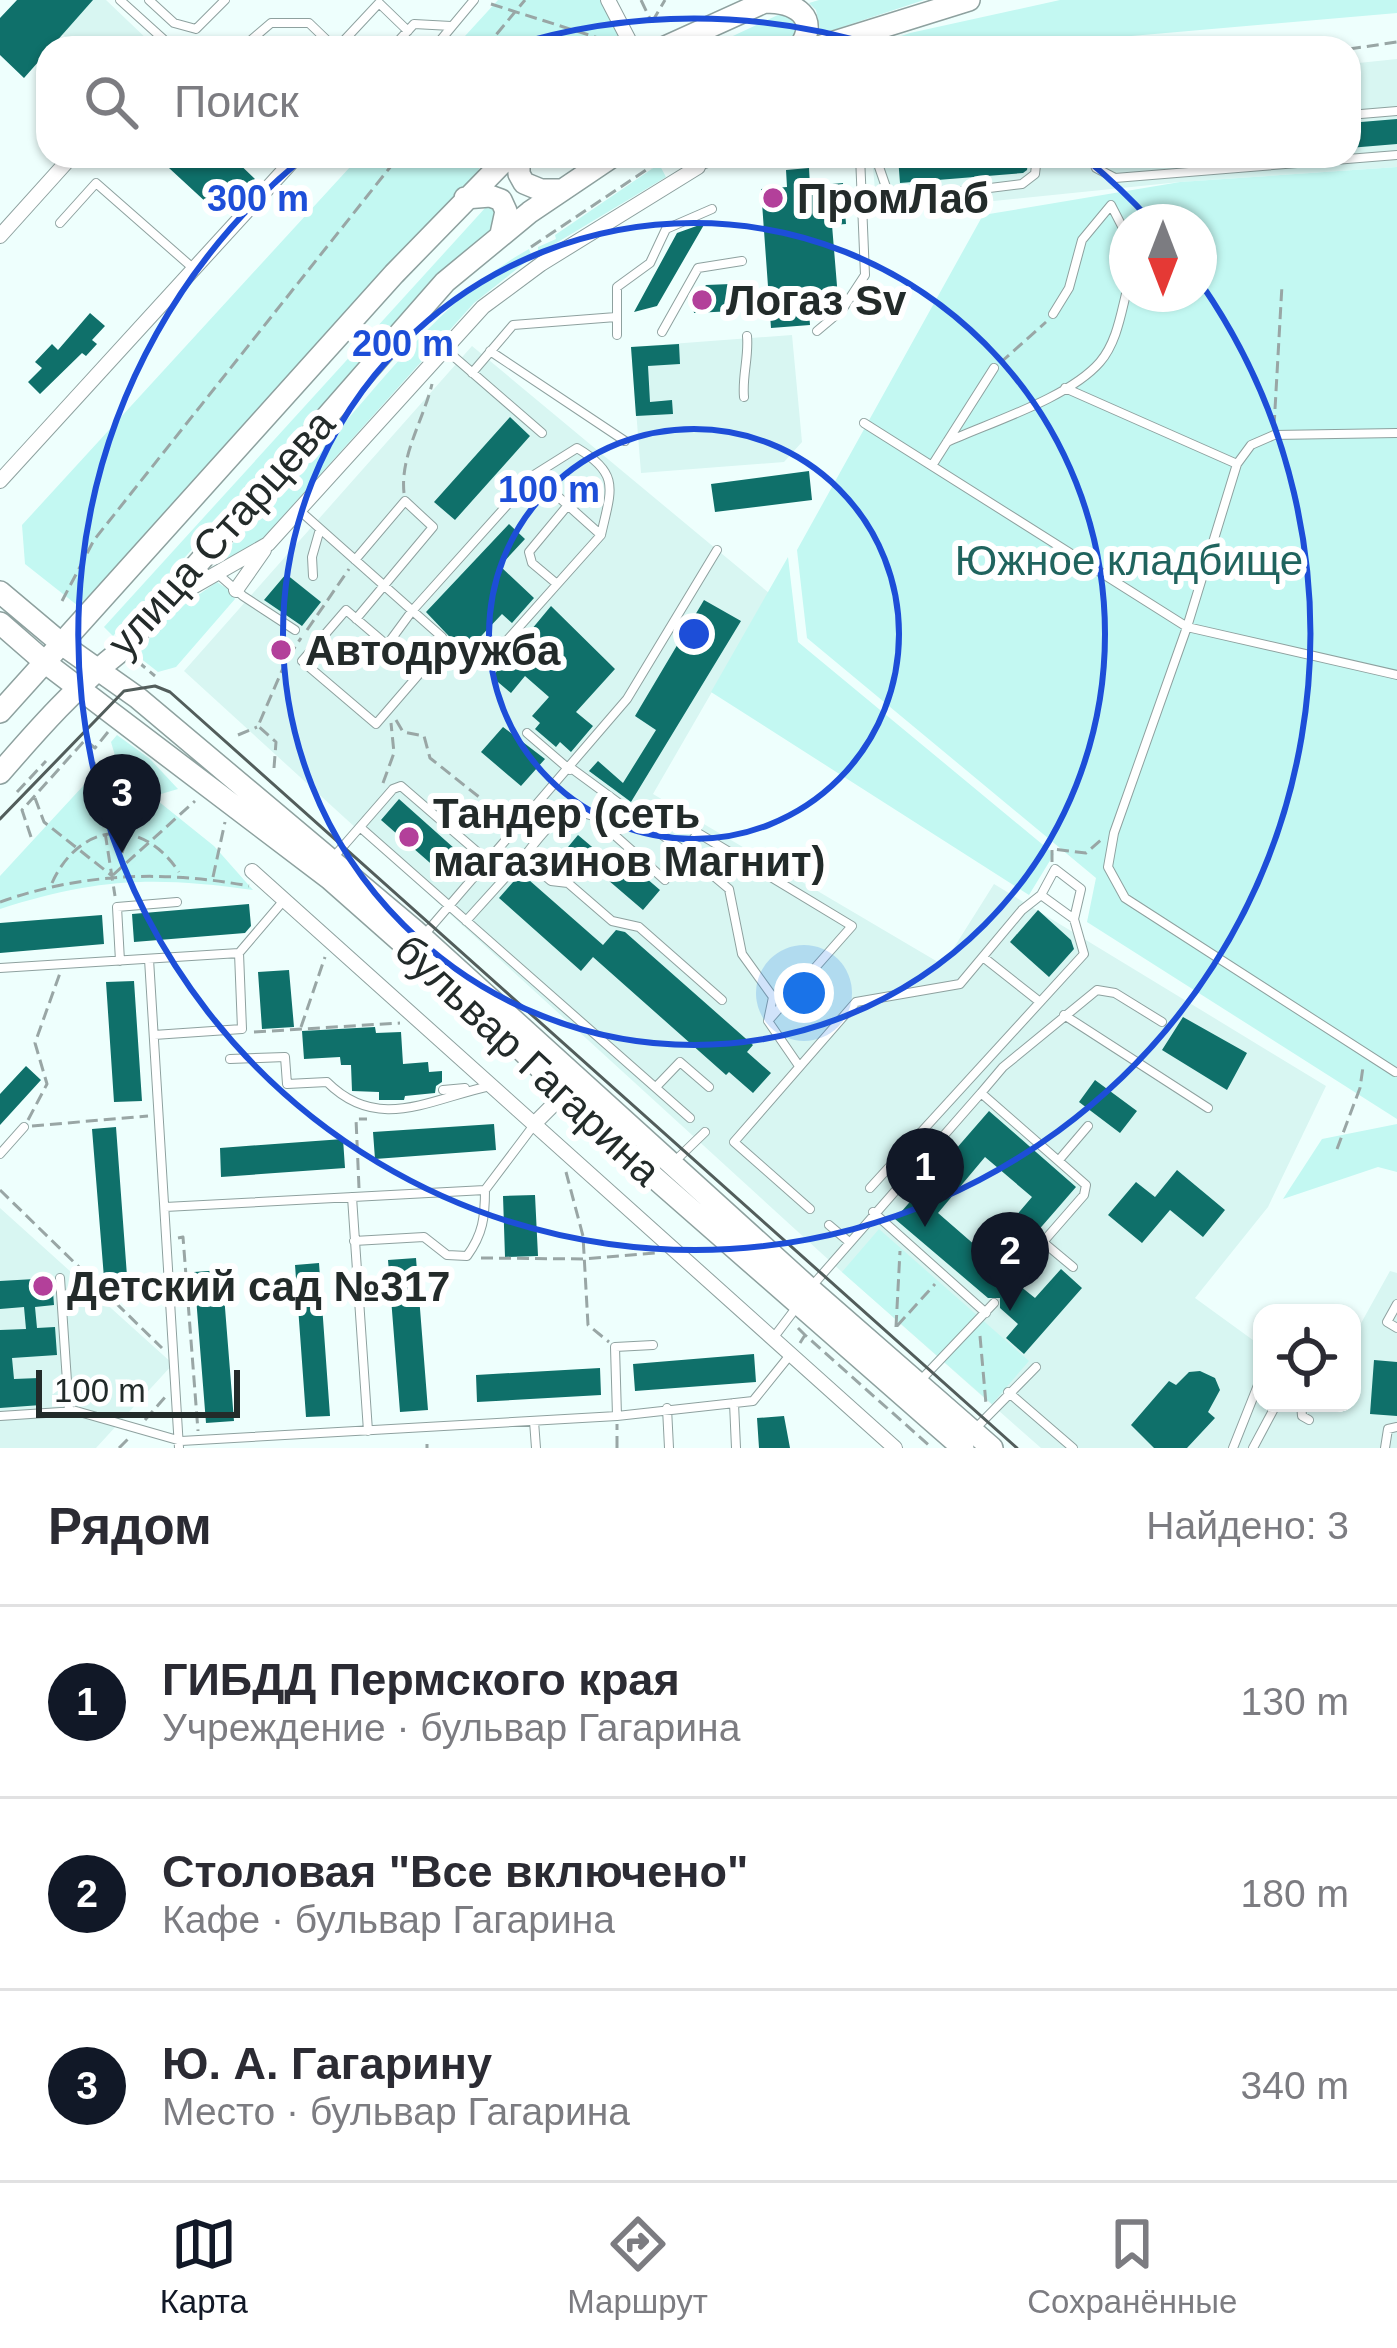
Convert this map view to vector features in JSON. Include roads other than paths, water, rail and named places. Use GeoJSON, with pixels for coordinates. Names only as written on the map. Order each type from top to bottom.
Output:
{"type":"FeatureCollection","features":[{"type":"Feature","properties":{"kind":"main road"},"geometry":{"type":"LineString","coordinates":[[849,36],[969,0]]}},
{"type":"Feature","properties":{"kind":"main road"},"geometry":{"type":"LineString","coordinates":[[690,36],[767,1],[797,7],[807,17],[805,36]]}},
{"type":"Feature","properties":{"kind":"main road","name":"улица Старцева"},"geometry":{"type":"LineString","coordinates":[[0,712],[496,168]]}},
{"type":"Feature","properties":{"kind":"main road"},"geometry":{"type":"LineString","coordinates":[[519,168],[524,183],[541,190],[560,190]]}},
{"type":"Feature","properties":{"kind":"main road","name":"улица Старцева"},"geometry":{"type":"LineString","coordinates":[[0,772],[87,680],[129,654],[157,608],[445,283],[501,234],[594,168]]}},
{"type":"Feature","properties":{"kind":"main road"},"geometry":{"type":"LineString","coordinates":[[465,198],[501,200],[506,220],[501,234]]}},
{"type":"Feature","properties":{"kind":"main road"},"geometry":{"type":"LineString","coordinates":[[0,592],[62,645],[87,680]]}},
{"type":"Feature","properties":{"kind":"main road"},"geometry":{"type":"LineString","coordinates":[[0,623],[47,664],[87,680]]}},
{"type":"Feature","properties":{"kind":"main road"},"geometry":{"type":"LineString","coordinates":[[129,654],[123,672],[138,698]]}},
{"type":"Feature","properties":{"kind":"main road","name":"бульвар Гагарина"},"geometry":{"type":"LineString","coordinates":[[87,680],[138,698],[331,860],[640,1165],[804,1297],[966,1442],[992,1448]]}},
{"type":"Feature","properties":{"kind":"main road","name":"бульвар Гагарина"},"geometry":{"type":"LineString","coordinates":[[87,680],[330,879],[415,942],[674,1162],[804,1297]]}},
{"type":"Feature","properties":{"kind":"street"},"geometry":{"type":"LineString","coordinates":[[608,0],[622,36]]}},
{"type":"Feature","properties":{"kind":"street"},"geometry":{"type":"LineString","coordinates":[[0,236],[61,168]]}},
{"type":"Feature","properties":{"kind":"street"},"geometry":{"type":"LineString","coordinates":[[0,481],[281,168]]}},
{"type":"Feature","properties":{"kind":"street"},"geometry":{"type":"LineString","coordinates":[[236,590],[298,509],[483,307],[684,168]]}},
{"type":"Feature","properties":{"kind":"street"},"geometry":{"type":"LineString","coordinates":[[157,608],[268,544]]}},
{"type":"Feature","properties":{"kind":"street"},"geometry":{"type":"LineString","coordinates":[[252,871],[895,1448]]}},
{"type":"Feature","properties":{"kind":"street"},"geometry":{"type":"LineString","coordinates":[[535,1123],[566,1092]]}},
{"type":"Feature","properties":{"kind":"lane"},"geometry":{"type":"LineString","coordinates":[[120,0],[158,36]]}},
{"type":"Feature","properties":{"kind":"lane"},"geometry":{"type":"LineString","coordinates":[[149,0],[174,23],[196,29],[225,0]]}},
{"type":"Feature","properties":{"kind":"lane"},"geometry":{"type":"LineString","coordinates":[[444,36],[474,0]]}},
{"type":"Feature","properties":{"kind":"lane"},"geometry":{"type":"LineString","coordinates":[[347,36],[378,2],[408,31]]}},
{"type":"Feature","properties":{"kind":"lane"},"geometry":{"type":"LineString","coordinates":[[256,36],[271,23],[309,23],[323,36]]}},
{"type":"Feature","properties":{"kind":"lane"},"geometry":{"type":"LineString","coordinates":[[403,36],[414,24],[452,26]]}},
{"type":"Feature","properties":{"kind":"lane"},"geometry":{"type":"LineString","coordinates":[[1361,114],[1397,111]]}},
{"type":"Feature","properties":{"kind":"lane"},"geometry":{"type":"LineString","coordinates":[[1361,158],[1397,155]]}},
{"type":"Feature","properties":{"kind":"lane"},"geometry":{"type":"LineString","coordinates":[[817,331],[842,310],[865,275],[861,168]]}},
{"type":"Feature","properties":{"kind":"lane"},"geometry":{"type":"LineString","coordinates":[[880,168],[887,190],[901,199],[1022,184],[1036,168]]}},
{"type":"Feature","properties":{"kind":"lane"},"geometry":{"type":"LineString","coordinates":[[1096,168],[1115,178],[1238,168]]}},
{"type":"Feature","properties":{"kind":"lane"},"geometry":{"type":"LineString","coordinates":[[60,223],[96,183],[194,269]]}},
{"type":"Feature","properties":{"kind":"lane"},"geometry":{"type":"LineString","coordinates":[[1053,314],[1069,288],[1082,240],[1109,207]]}},
{"type":"Feature","properties":{"kind":"lane"},"geometry":{"type":"LineString","coordinates":[[617,335],[617,286],[650,263],[666,229],[712,209]]}},
{"type":"Feature","properties":{"kind":"lane"},"geometry":{"type":"LineString","coordinates":[[662,332],[698,268],[742,261]]}},
{"type":"Feature","properties":{"kind":"lane"},"geometry":{"type":"LineString","coordinates":[[947,442],[1065,388],[1100,362],[1122,312]]}},
{"type":"Feature","properties":{"kind":"lane"},"geometry":{"type":"LineString","coordinates":[[472,373],[513,325],[616,317]]}},
{"type":"Feature","properties":{"kind":"lane"},"geometry":{"type":"LineString","coordinates":[[744,398],[747,336]]}},
{"type":"Feature","properties":{"kind":"lane"},"geometry":{"type":"LineString","coordinates":[[444,348],[542,433]]}},
{"type":"Feature","properties":{"kind":"lane"},"geometry":{"type":"LineString","coordinates":[[490,351],[626,441]]}},
{"type":"Feature","properties":{"kind":"lane"},"geometry":{"type":"LineString","coordinates":[[933,464],[994,368]]}},
{"type":"Feature","properties":{"kind":"lane"},"geometry":{"type":"LineString","coordinates":[[1065,388],[1237,464]]}},
{"type":"Feature","properties":{"kind":"lane"},"geometry":{"type":"LineString","coordinates":[[864,423],[1187,627],[1397,675]]}},
{"type":"Feature","properties":{"kind":"lane"},"geometry":{"type":"LineString","coordinates":[[1395,1072],[1125,898],[1108,867],[1114,833],[1187,627],[1237,464],[1251,445],[1274,434],[1397,433]]}},
{"type":"Feature","properties":{"kind":"lane"},"geometry":{"type":"LineString","coordinates":[[387,645],[534,475],[577,448],[607,472],[612,487],[601,535],[494,655]]}},
{"type":"Feature","properties":{"kind":"lane"},"geometry":{"type":"LineString","coordinates":[[534,475],[601,535]]}},
{"type":"Feature","properties":{"kind":"lane"},"geometry":{"type":"LineString","coordinates":[[355,560],[405,501],[433,527],[356,619]]}},
{"type":"Feature","properties":{"kind":"lane"},"geometry":{"type":"LineString","coordinates":[[557,584],[532,562],[529,552],[568,505]]}},
{"type":"Feature","properties":{"kind":"lane"},"geometry":{"type":"LineString","coordinates":[[298,509],[442,637]]}},
{"type":"Feature","properties":{"kind":"lane"},"geometry":{"type":"LineString","coordinates":[[313,576],[312,556],[320,529]]}},
{"type":"Feature","properties":{"kind":"lane"},"geometry":{"type":"LineString","coordinates":[[415,942],[627,699],[717,550]]}},
{"type":"Feature","properties":{"kind":"lane"},"geometry":{"type":"LineString","coordinates":[[217,573],[295,630]]}},
{"type":"Feature","properties":{"kind":"lane"},"geometry":{"type":"LineString","coordinates":[[346,610],[387,645],[420,674],[376,724],[302,661],[346,610]]}},
{"type":"Feature","properties":{"kind":"lane"},"geometry":{"type":"LineString","coordinates":[[527,733],[729,890],[742,954],[773,997],[768,1021],[799,1066]]}},
{"type":"Feature","properties":{"kind":"lane"},"geometry":{"type":"LineString","coordinates":[[331,860],[393,789],[401,786],[489,862]]}},
{"type":"Feature","properties":{"kind":"lane"},"geometry":{"type":"LineString","coordinates":[[466,921],[558,817],[581,811],[593,816],[665,880]]}},
{"type":"Feature","properties":{"kind":"lane"},"geometry":{"type":"LineString","coordinates":[[362,828],[690,1118]]}},
{"type":"Feature","properties":{"kind":"lane"},"geometry":{"type":"LineString","coordinates":[[683,851],[698,833],[852,926],[768,1021]]}},
{"type":"Feature","properties":{"kind":"lane"},"geometry":{"type":"LineString","coordinates":[[523,858],[551,881],[568,883],[612,921],[639,927],[722,1000]]}},
{"type":"Feature","properties":{"kind":"lane"},"geometry":{"type":"LineString","coordinates":[[810,1209],[734,1142],[856,1002],[960,985],[1022,910],[1041,895],[1055,869],[1081,889],[1074,919],[1084,954],[870,1188]]}},
{"type":"Feature","properties":{"kind":"lane"},"geometry":{"type":"LineString","coordinates":[[1041,895],[1074,919]]}},
{"type":"Feature","properties":{"kind":"lane"},"geometry":{"type":"LineString","coordinates":[[154,1035],[242,1029],[239,953],[286,898]]}},
{"type":"Feature","properties":{"kind":"lane"},"geometry":{"type":"LineString","coordinates":[[120,961],[116,907],[177,902]]}},
{"type":"Feature","properties":{"kind":"lane"},"geometry":{"type":"LineString","coordinates":[[0,968],[239,953]]}},
{"type":"Feature","properties":{"kind":"lane"},"geometry":{"type":"LineString","coordinates":[[983,957],[1040,1002]]}},
{"type":"Feature","properties":{"kind":"lane"},"geometry":{"type":"LineString","coordinates":[[148,959],[180,1445]]}},
{"type":"Feature","properties":{"kind":"lane"},"geometry":{"type":"LineString","coordinates":[[774,1337],[848,1241],[1003,1067],[1064,1015],[1096,990],[1106,990],[1162,1022]]}},
{"type":"Feature","properties":{"kind":"lane"},"geometry":{"type":"LineString","coordinates":[[1064,1015],[1208,1108]]}},
{"type":"Feature","properties":{"kind":"lane"},"geometry":{"type":"LineString","coordinates":[[230,1060],[285,1057],[286,1084],[327,1082],[370,1111],[405,1108],[489,1086]]}},
{"type":"Feature","properties":{"kind":"lane"},"geometry":{"type":"LineString","coordinates":[[656,1088],[680,1062],[709,1087]]}},
{"type":"Feature","properties":{"kind":"lane"},"geometry":{"type":"LineString","coordinates":[[442,1090],[489,1086]]}},
{"type":"Feature","properties":{"kind":"lane"},"geometry":{"type":"LineString","coordinates":[[981,1093],[1083,1180],[1086,1190],[1014,1280]]}},
{"type":"Feature","properties":{"kind":"lane"},"geometry":{"type":"LineString","coordinates":[[354,1241],[424,1237],[447,1255],[467,1256],[480,1239],[484,1190],[535,1123]]}},
{"type":"Feature","properties":{"kind":"lane"},"geometry":{"type":"LineString","coordinates":[[1059,1160],[1088,1126]]}},
{"type":"Feature","properties":{"kind":"lane"},"geometry":{"type":"LineString","coordinates":[[0,1154],[24,1127]]}},
{"type":"Feature","properties":{"kind":"lane"},"geometry":{"type":"LineString","coordinates":[[674,1162],[705,1132]]}},
{"type":"Feature","properties":{"kind":"lane"},"geometry":{"type":"LineString","coordinates":[[165,1207],[484,1190]]}},
{"type":"Feature","properties":{"kind":"lane"},"geometry":{"type":"LineString","coordinates":[[356,1196],[354,1241],[368,1431]]}},
{"type":"Feature","properties":{"kind":"lane"},"geometry":{"type":"LineString","coordinates":[[874,1212],[986,1312]]}},
{"type":"Feature","properties":{"kind":"lane"},"geometry":{"type":"LineString","coordinates":[[830,1225],[848,1241]]}},
{"type":"Feature","properties":{"kind":"lane"},"geometry":{"type":"LineString","coordinates":[[1043,1242],[1072,1267]]}},
{"type":"Feature","properties":{"kind":"lane"},"geometry":{"type":"LineString","coordinates":[[60,1278],[69,1411]]}},
{"type":"Feature","properties":{"kind":"lane"},"geometry":{"type":"LineString","coordinates":[[911,1391],[994,1303]]}},
{"type":"Feature","properties":{"kind":"lane"},"geometry":{"type":"LineString","coordinates":[[1397,1304],[1387,1325],[1397,1328]]}},
{"type":"Feature","properties":{"kind":"lane"},"geometry":{"type":"LineString","coordinates":[[617,1416],[615,1347],[653,1345]]}},
{"type":"Feature","properties":{"kind":"lane"},"geometry":{"type":"LineString","coordinates":[[0,1416],[69,1411],[180,1445],[617,1416],[753,1401],[791,1354]]}},
{"type":"Feature","properties":{"kind":"lane"},"geometry":{"type":"LineString","coordinates":[[966,1442],[1008,1391],[1036,1366]]}},
{"type":"Feature","properties":{"kind":"lane"},"geometry":{"type":"LineString","coordinates":[[1008,1391],[1073,1448]]}},
{"type":"Feature","properties":{"kind":"lane"},"geometry":{"type":"LineString","coordinates":[[1232,1448],[1253,1398]]}},
{"type":"Feature","properties":{"kind":"lane"},"geometry":{"type":"LineString","coordinates":[[734,1403],[736,1448]]}},
{"type":"Feature","properties":{"kind":"lane"},"geometry":{"type":"LineString","coordinates":[[667,1408],[669,1448]]}},
{"type":"Feature","properties":{"kind":"lane"},"geometry":{"type":"LineString","coordinates":[[1253,1448],[1272,1412]]}},
{"type":"Feature","properties":{"kind":"lane"},"geometry":{"type":"LineString","coordinates":[[1301,1412],[1309,1420]]}},
{"type":"Feature","properties":{"kind":"lane"},"geometry":{"type":"LineString","coordinates":[[534,1421],[536,1448]]}},
{"type":"Feature","properties":{"kind":"lane"},"geometry":{"type":"LineString","coordinates":[[1385,1448],[1388,1430],[1397,1427]]}},
{"type":"Feature","properties":{"kind":"tram line"},"geometry":{"type":"LineString","coordinates":[[0,819],[124,691],[155,686],[170,692],[1017,1448]]}},
{"type":"Feature","properties":{"kind":"place","name":"ПромЛаб"},"geometry":{"type":"Point","coordinates":[773,198]}},
{"type":"Feature","properties":{"kind":"place","name":"Логаз Sv"},"geometry":{"type":"Point","coordinates":[702,300]}},
{"type":"Feature","properties":{"kind":"place","name":"Автодружба"},"geometry":{"type":"Point","coordinates":[281,650]}},
{"type":"Feature","properties":{"kind":"place","name":"Тандер (сеть магазинов Магнит)"},"geometry":{"type":"Point","coordinates":[409,837]}},
{"type":"Feature","properties":{"kind":"place","name":"Ю. А. Гагарину"},"geometry":{"type":"Point","coordinates":[122,853]}},
{"type":"Feature","properties":{"kind":"place","name":"ГИБДД Пермского края"},"geometry":{"type":"Point","coordinates":[925,1227]}},
{"type":"Feature","properties":{"kind":"place","name":"Детский сад №317"},"geometry":{"type":"Point","coordinates":[43,1286]}},
{"type":"Feature","properties":{"kind":"place","name":"Столовая \"Все включено\""},"geometry":{"type":"Point","coordinates":[1010,1311]}},
{"type":"Feature","properties":{"kind":"park label","name":"Южное кладбище"},"geometry":{"type":"Point","coordinates":[1129,560]}}]}
